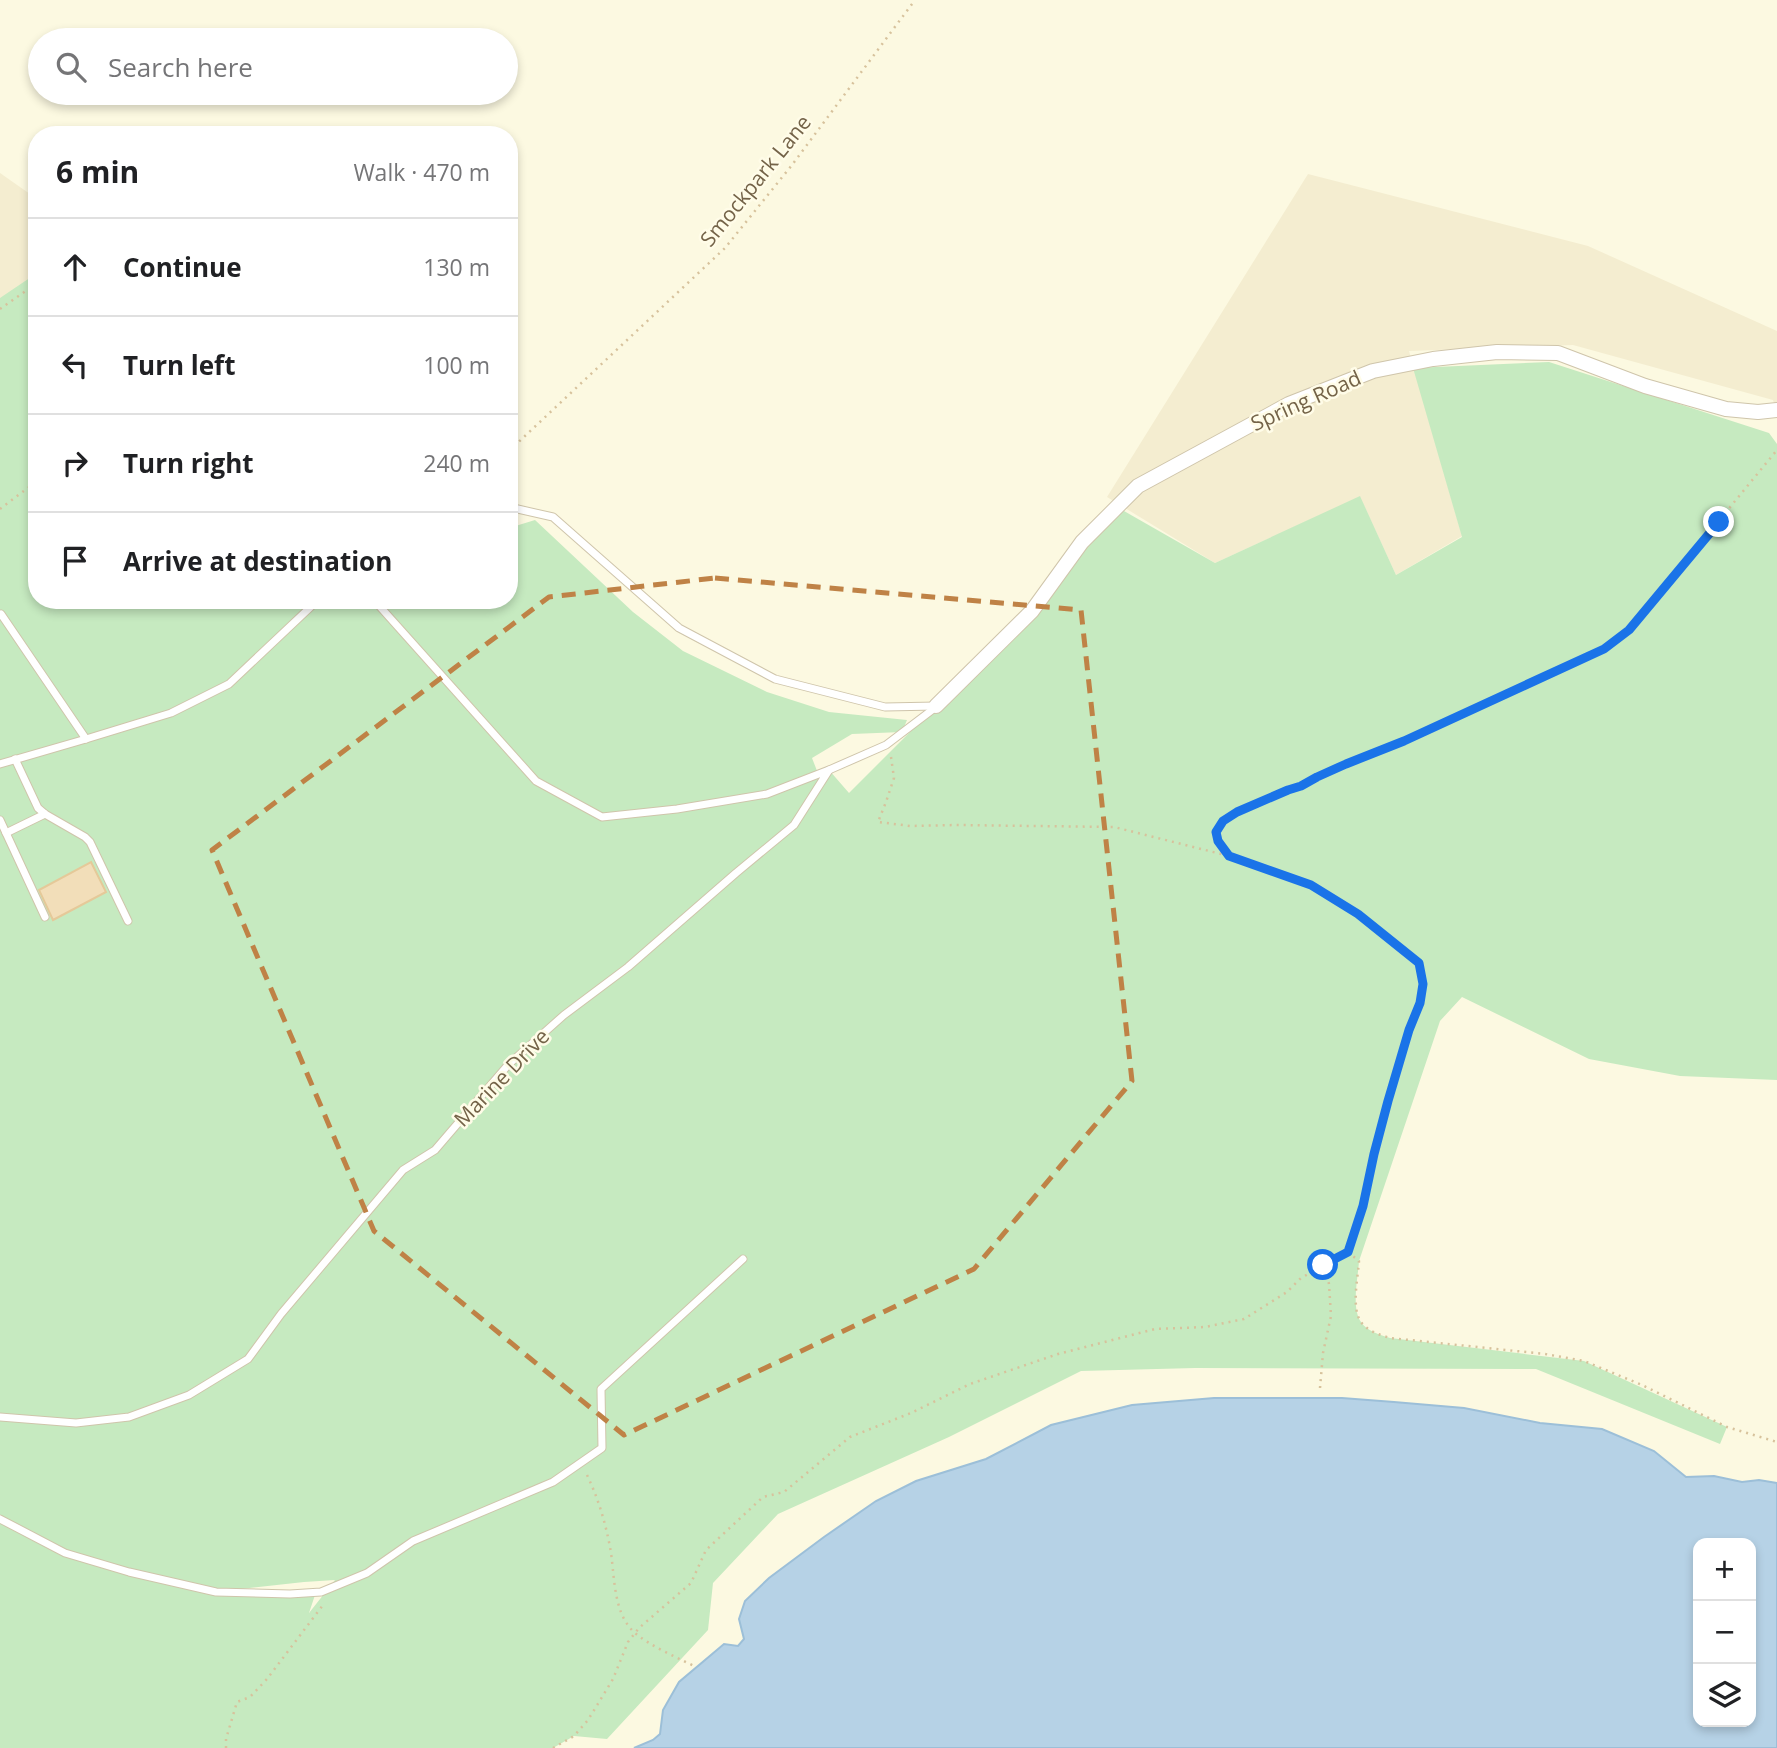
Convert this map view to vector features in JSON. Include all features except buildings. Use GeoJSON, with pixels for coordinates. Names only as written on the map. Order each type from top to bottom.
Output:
{"type":"FeatureCollection","features":[{"type":"Feature","properties":{"kind":"street","name":"Spring Road"},"geometry":{"type":"LineString","coordinates":[[936,706],[1032,611],[1082,542],[1138,486],[1289,404],[1373,371],[1433,359],[1497,352],[1558,353],[1645,386],[1726,409],[1758,412],[1777,410]]}},
{"type":"Feature","properties":{"kind":"lane"},"geometry":{"type":"LineString","coordinates":[[518,509],[553,517],[679,628],[775,679],[885,707],[936,706]]}},
{"type":"Feature","properties":{"kind":"lane"},"geometry":{"type":"LineString","coordinates":[[0,764],[171,713],[229,684],[308,609]]}},
{"type":"Feature","properties":{"kind":"lane"},"geometry":{"type":"LineString","coordinates":[[382,609],[536,781],[602,817],[677,809],[768,794],[886,745],[936,706]]}},
{"type":"Feature","properties":{"kind":"lane"},"geometry":{"type":"LineString","coordinates":[[1,614],[86,739]]}},
{"type":"Feature","properties":{"kind":"lane"},"geometry":{"type":"LineString","coordinates":[[15,759],[38,808],[90,842],[128,921]]}},
{"type":"Feature","properties":{"kind":"lane","name":"Marine Drive"},"geometry":{"type":"LineString","coordinates":[[0,1416],[76,1423],[129,1417],[190,1395],[248,1359],[281,1314],[403,1170],[435,1150],[508,1065],[564,1014],[628,967],[794,825],[829,770]]}},
{"type":"Feature","properties":{"kind":"lane"},"geometry":{"type":"LineString","coordinates":[[6,833],[45,814]]}},
{"type":"Feature","properties":{"kind":"lane"},"geometry":{"type":"LineString","coordinates":[[0,820],[45,917]]}},
{"type":"Feature","properties":{"kind":"lane"},"geometry":{"type":"LineString","coordinates":[[0,1519],[65,1553],[129,1572],[216,1592],[321,1592],[367,1573],[413,1541],[553,1482],[602,1448],[601,1389],[743,1259]]}},
{"type":"Feature","properties":{"kind":"path","name":"Smockpark Lane"},"geometry":{"type":"LineString","coordinates":[[518,443],[725,248],[792,165],[915,0]]}},
{"type":"Feature","properties":{"kind":"path"},"geometry":{"type":"LineString","coordinates":[[0,309],[28,289]]}},
{"type":"Feature","properties":{"kind":"path"},"geometry":{"type":"LineString","coordinates":[[1229,856],[1218,841],[1216,832],[1223,821],[1237,812],[1395,745],[1604,649],[1629,630],[1777,450]]}},
{"type":"Feature","properties":{"kind":"path"},"geometry":{"type":"LineString","coordinates":[[0,509],[28,488]]}},
{"type":"Feature","properties":{"kind":"path"},"geometry":{"type":"LineString","coordinates":[[553,1748],[574,1736],[588,1720],[613,1679],[628,1642],[639,1628],[691,1583],[706,1550],[763,1497],[784,1492],[850,1437],[911,1413],[970,1384],[1058,1354],[1155,1329],[1205,1327],[1244,1320],[1287,1293],[1301,1278],[1348,1252],[1363,1206],[1388,1101],[1420,1003],[1423,984],[1419,963],[1358,914],[1311,885],[1229,856],[1114,827],[910,826],[878,822],[894,778],[891,757]]}},
{"type":"Feature","properties":{"kind":"path"},"geometry":{"type":"LineString","coordinates":[[1348,1252],[1359,1261],[1355,1301],[1361,1322],[1376,1334],[1390,1338],[1545,1354],[1584,1361],[1642,1385],[1727,1427],[1777,1442]]}},
{"type":"Feature","properties":{"kind":"path"},"geometry":{"type":"LineString","coordinates":[[1320,1388],[1331,1316],[1329,1284],[1324,1265]]}},
{"type":"Feature","properties":{"kind":"path"},"geometry":{"type":"LineString","coordinates":[[581,1463],[597,1497],[610,1548],[614,1585],[624,1620],[635,1633],[696,1667]]}},
{"type":"Feature","properties":{"kind":"path"},"geometry":{"type":"LineString","coordinates":[[226,1748],[226,1739],[237,1703],[250,1697],[267,1679],[324,1602],[321,1592]]}},
{"type":"Feature","properties":{"kind":"highlighted area"},"geometry":{"type":"Polygon","coordinates":[[[715,578],[1081,610],[1132,1081],[974,1269],[624,1435],[374,1231],[212,850],[549,597],[715,578]]]}},
{"type":"Feature","properties":{"kind":"shaded area"},"geometry":{"type":"Polygon","coordinates":[[[0,173],[28,193],[28,280],[0,299],[0,173]]]}},
{"type":"Feature","properties":{"kind":"shaded area"},"geometry":{"type":"Polygon","coordinates":[[[1308,174],[1588,246],[1777,331],[1777,413],[1773,400],[1573,345],[1409,351],[1462,536],[1396,575],[1360,497],[1215,563],[1107,497],[1308,174]]]}},
{"type":"Feature","properties":{"kind":"green space"},"geometry":{"type":"Polygon","coordinates":[[[28,279],[28,609],[518,609],[518,525],[535,520],[633,612],[683,651],[767,692],[829,712],[907,720],[902,732],[852,734],[812,758],[821,781],[829,770],[849,793],[936,706],[1117,507],[1215,563],[1360,496],[1396,575],[1462,537],[1413,368],[1549,362],[1769,433],[1777,444],[1777,1080],[1680,1076],[1589,1059],[1462,997],[1440,1021],[1359,1261],[1356,1293],[1356,1309],[1361,1322],[1378,1334],[1390,1338],[1584,1361],[1727,1427],[1720,1444],[1536,1369],[1195,1368],[1081,1371],[949,1437],[778,1514],[713,1583],[708,1630],[607,1739],[574,1736],[553,1748],[0,1748],[0,298],[28,279]],[[335,1580],[223,1591],[316,1592],[309,1613],[335,1580]]]}},
{"type":"Feature","properties":{"kind":"water"},"geometry":{"type":"Polygon","coordinates":[[[1214,1398],[1342,1398],[1464,1408],[1540,1423],[1602,1429],[1654,1451],[1686,1477],[1714,1476],[1742,1482],[1759,1480],[1777,1483],[1777,1748],[634,1748],[660,1734],[663,1710],[679,1682],[724,1644],[738,1646],[744,1639],[739,1619],[745,1601],[769,1578],[876,1501],[916,1481],[986,1459],[1051,1425],[1132,1405],[1214,1398]]]}},
{"type":"Feature","properties":{"kind":"route"},"geometry":{"type":"LineString","coordinates":[[1323,1265],[1348,1252],[1352,1242],[1388,1101],[1420,1003],[1423,984],[1419,963],[1358,914],[1311,885],[1229,856],[1218,841],[1216,832],[1223,821],[1237,812],[1463,715],[1604,649],[1629,630],[1719,522]]}}]}
